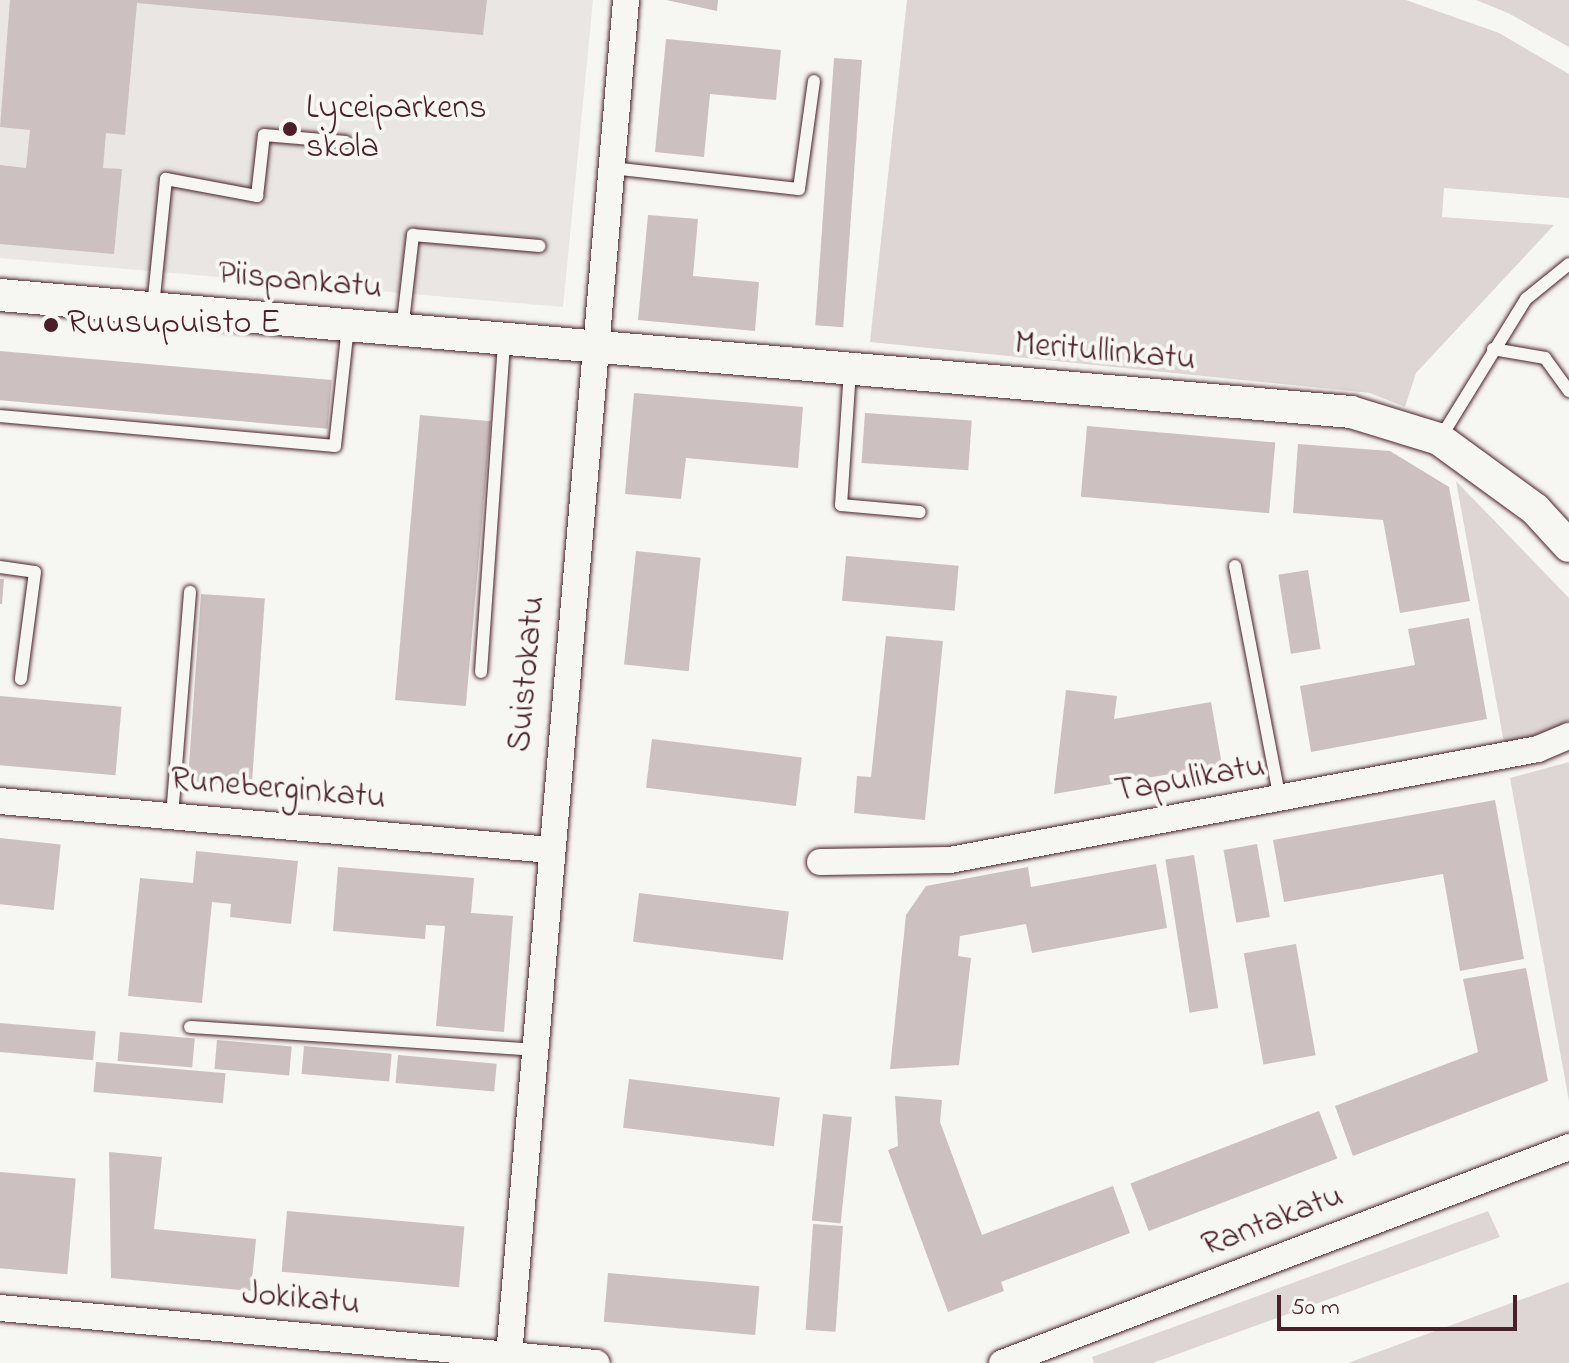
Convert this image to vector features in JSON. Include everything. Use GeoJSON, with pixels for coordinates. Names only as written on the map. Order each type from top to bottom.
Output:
{"type":"FeatureCollection","features":[{"type":"Feature","properties":{"kind":"street","name":"Suistokatu"},"geometry":{"type":"LineString","coordinates":[[509,1355],[592,349],[626,0]]}},
{"type":"Feature","properties":{"kind":"street","name":"Piispankatu"},"geometry":{"type":"LineString","coordinates":[[0,295],[592,349]]}},
{"type":"Feature","properties":{"kind":"street","name":"Meritullinkatu"},"geometry":{"type":"LineString","coordinates":[[592,349],[1351,412],[1439,439],[1535,509],[1569,546]]}},
{"type":"Feature","properties":{"kind":"street","name":"Tapulikatu"},"geometry":{"type":"LineString","coordinates":[[820,862],[950,860],[1538,749],[1569,736]]}},
{"type":"Feature","properties":{"kind":"street","name":"Runeberginkatu"},"geometry":{"type":"LineString","coordinates":[[0,801],[550,850]]}},
{"type":"Feature","properties":{"kind":"street","name":"Rantakatu"},"geometry":{"type":"LineString","coordinates":[[1002,1363],[1569,1147]]}},
{"type":"Feature","properties":{"kind":"street","name":"Jokikatu"},"geometry":{"type":"LineString","coordinates":[[0,1308],[596,1363]]}},
{"type":"Feature","properties":{"kind":"lane"},"geometry":{"type":"LineString","coordinates":[[608,168],[799,189],[814,81]]}},
{"type":"Feature","properties":{"kind":"lane"},"geometry":{"type":"LineString","coordinates":[[153,307],[166,179],[257,196],[264,135],[346,142]]}},
{"type":"Feature","properties":{"kind":"lane"},"geometry":{"type":"LineString","coordinates":[[402,330],[413,235],[540,246]]}},
{"type":"Feature","properties":{"kind":"lane"},"geometry":{"type":"LineString","coordinates":[[1439,439],[1526,299],[1569,264]]}},
{"type":"Feature","properties":{"kind":"lane"},"geometry":{"type":"LineString","coordinates":[[0,416],[335,446],[348,325]]}},
{"type":"Feature","properties":{"kind":"lane"},"geometry":{"type":"LineString","coordinates":[[481,672],[504,340]]}},
{"type":"Feature","properties":{"kind":"lane"},"geometry":{"type":"LineString","coordinates":[[1493,349],[1545,358],[1569,391]]}},
{"type":"Feature","properties":{"kind":"lane"},"geometry":{"type":"LineString","coordinates":[[850,370],[841,505],[920,512]]}},
{"type":"Feature","properties":{"kind":"lane"},"geometry":{"type":"LineString","coordinates":[[1235,566],[1280,800]]}},
{"type":"Feature","properties":{"kind":"lane"},"geometry":{"type":"LineString","coordinates":[[0,567],[35,572],[21,679]]}},
{"type":"Feature","properties":{"kind":"lane"},"geometry":{"type":"LineString","coordinates":[[172,816],[190,592]]}},
{"type":"Feature","properties":{"kind":"lane"},"geometry":{"type":"LineString","coordinates":[[190,1027],[535,1050]]}},
{"type":"Feature","properties":{"kind":"shaded area","name":"Lyceiparkens skola"},"geometry":{"type":"Polygon","coordinates":[[[0,0],[593,0],[563,307],[0,258],[0,0]]]}},
{"type":"Feature","properties":{"kind":"shaded area"},"geometry":{"type":"Polygon","coordinates":[[[907,0],[1406,0],[1499,33],[1569,74],[1569,198],[1444,188],[1442,217],[1554,225],[1416,373],[1405,407],[1370,393],[870,342],[907,0]]]}},
{"type":"Feature","properties":{"kind":"shaded area"},"geometry":{"type":"Polygon","coordinates":[[[1476,0],[1569,0],[1569,47],[1508,13],[1476,0]]]}},
{"type":"Feature","properties":{"kind":"shaded area"},"geometry":{"type":"Polygon","coordinates":[[[1456,481],[1569,598],[1569,720],[1545,734],[1504,743],[1456,481]]]}},
{"type":"Feature","properties":{"kind":"shaded area"},"geometry":{"type":"Polygon","coordinates":[[[1569,762],[1569,1101],[1510,778],[1569,762]]]}},
{"type":"Feature","properties":{"kind":"shaded area"},"geometry":{"type":"Polygon","coordinates":[[[1488,1211],[1500,1237],[1153,1363],[1094,1363],[1092,1357],[1488,1211]]]}},
{"type":"Feature","properties":{"kind":"shaded area"},"geometry":{"type":"Polygon","coordinates":[[[1569,1282],[1569,1363],[1348,1363],[1569,1282]]]}},
{"type":"Feature","properties":{"kind":"building"},"geometry":{"type":"Polygon","coordinates":[[[10,0],[487,0],[483,35],[137,3],[125,135],[106,133],[103,168],[122,169],[114,254],[0,244],[0,165],[26,168],[30,130],[0,127],[10,0]]]}},
{"type":"Feature","properties":{"kind":"building"},"geometry":{"type":"Polygon","coordinates":[[[666,0],[718,0],[717,11],[666,0]]]}},
{"type":"Feature","properties":{"kind":"building"},"geometry":{"type":"Polygon","coordinates":[[[666,39],[781,50],[776,100],[710,94],[704,157],[655,152],[666,39]]]}},
{"type":"Feature","properties":{"kind":"building"},"geometry":{"type":"Polygon","coordinates":[[[834,58],[862,60],[843,327],[815,325],[834,58]]]}},
{"type":"Feature","properties":{"kind":"building"},"geometry":{"type":"Polygon","coordinates":[[[648,215],[698,219],[693,276],[759,282],[755,331],[638,320],[648,215]]]}},
{"type":"Feature","properties":{"kind":"building"},"geometry":{"type":"Polygon","coordinates":[[[0,351],[332,380],[327,429],[0,400],[0,351]]]}},
{"type":"Feature","properties":{"kind":"building"},"geometry":{"type":"Polygon","coordinates":[[[634,393],[803,407],[798,468],[686,458],[681,499],[625,494],[634,393]]]}},
{"type":"Feature","properties":{"kind":"building"},"geometry":{"type":"Polygon","coordinates":[[[865,413],[972,420],[968,470],[862,463],[865,413]]]}},
{"type":"Feature","properties":{"kind":"building"},"geometry":{"type":"Polygon","coordinates":[[[420,415],[491,421],[466,706],[395,700],[420,415]]]}},
{"type":"Feature","properties":{"kind":"building"},"geometry":{"type":"Polygon","coordinates":[[[1087,426],[1275,442],[1269,513],[1081,497],[1087,426]]]}},
{"type":"Feature","properties":{"kind":"building"},"geometry":{"type":"Polygon","coordinates":[[[1298,444],[1390,451],[1449,487],[1470,601],[1400,613],[1383,520],[1293,513],[1298,444]]]}},
{"type":"Feature","properties":{"kind":"building"},"geometry":{"type":"Polygon","coordinates":[[[636,551],[701,558],[689,671],[624,664],[636,551]]]}},
{"type":"Feature","properties":{"kind":"building"},"geometry":{"type":"Polygon","coordinates":[[[846,556],[959,566],[955,611],[842,601],[846,556]]]}},
{"type":"Feature","properties":{"kind":"building"},"geometry":{"type":"Polygon","coordinates":[[[1308,570],[1321,649],[1291,654],[1278,575],[1308,570]]]}},
{"type":"Feature","properties":{"kind":"building"},"geometry":{"type":"Polygon","coordinates":[[[0,579],[4,579],[2,604],[0,604],[0,579]]]}},
{"type":"Feature","properties":{"kind":"building"},"geometry":{"type":"Polygon","coordinates":[[[201,594],[265,598],[252,786],[188,782],[201,594]]]}},
{"type":"Feature","properties":{"kind":"building"},"geometry":{"type":"Polygon","coordinates":[[[1469,618],[1487,719],[1311,752],[1300,686],[1415,665],[1408,629],[1469,618]]]}},
{"type":"Feature","properties":{"kind":"building"},"geometry":{"type":"Polygon","coordinates":[[[886,636],[943,641],[925,820],[854,813],[857,776],[871,777],[886,636]]]}},
{"type":"Feature","properties":{"kind":"building"},"geometry":{"type":"Polygon","coordinates":[[[1066,690],[1117,696],[1114,719],[1211,702],[1222,765],[1054,794],[1066,690]]]}},
{"type":"Feature","properties":{"kind":"building"},"geometry":{"type":"Polygon","coordinates":[[[0,696],[122,707],[116,775],[0,765],[0,696]]]}},
{"type":"Feature","properties":{"kind":"building"},"geometry":{"type":"Polygon","coordinates":[[[652,739],[802,757],[796,806],[646,788],[652,739]]]}},
{"type":"Feature","properties":{"kind":"building"},"geometry":{"type":"Polygon","coordinates":[[[1495,800],[1524,959],[1460,971],[1443,874],[1284,902],[1273,840],[1495,800]]]}},
{"type":"Feature","properties":{"kind":"building"},"geometry":{"type":"Polygon","coordinates":[[[0,838],[61,844],[54,910],[0,904],[0,838]]]}},
{"type":"Feature","properties":{"kind":"building"},"geometry":{"type":"Polygon","coordinates":[[[1257,844],[1270,917],[1236,923],[1224,850],[1257,844]]]}},
{"type":"Feature","properties":{"kind":"building"},"geometry":{"type":"Polygon","coordinates":[[[196,851],[298,861],[291,924],[230,917],[231,904],[212,902],[202,1003],[128,996],[140,878],[193,883],[196,851]]]}},
{"type":"Feature","properties":{"kind":"building"},"geometry":{"type":"Polygon","coordinates":[[[1194,855],[1218,1008],[1190,1013],[1165,860],[1194,855]]]}},
{"type":"Feature","properties":{"kind":"building"},"geometry":{"type":"Polygon","coordinates":[[[1156,864],[1167,928],[1032,953],[1026,924],[960,936],[958,956],[971,958],[959,1065],[890,1069],[906,915],[926,886],[1028,867],[1031,887],[1156,864]]]}},
{"type":"Feature","properties":{"kind":"building"},"geometry":{"type":"Polygon","coordinates":[[[338,867],[474,878],[471,913],[513,916],[504,1032],[436,1026],[445,926],[426,925],[425,939],[333,931],[338,867]]]}},
{"type":"Feature","properties":{"kind":"building"},"geometry":{"type":"Polygon","coordinates":[[[639,893],[789,911],[783,960],[633,942],[639,893]]]}},
{"type":"Feature","properties":{"kind":"building"},"geometry":{"type":"Polygon","coordinates":[[[1296,944],[1316,1055],[1263,1064],[1244,953],[1296,944]]]}},
{"type":"Feature","properties":{"kind":"building"},"geometry":{"type":"Polygon","coordinates":[[[1526,968],[1548,1081],[1353,1156],[1335,1106],[1478,1052],[1463,979],[1526,968]]]}},
{"type":"Feature","properties":{"kind":"building"},"geometry":{"type":"Polygon","coordinates":[[[0,1023],[96,1031],[93,1060],[0,1052],[0,1023]]]}},
{"type":"Feature","properties":{"kind":"building"},"geometry":{"type":"Polygon","coordinates":[[[120,1032],[195,1039],[192,1067],[117,1061],[120,1032]]]}},
{"type":"Feature","properties":{"kind":"building"},"geometry":{"type":"Polygon","coordinates":[[[217,1040],[292,1047],[289,1075],[214,1069],[217,1040]]]}},
{"type":"Feature","properties":{"kind":"building"},"geometry":{"type":"Polygon","coordinates":[[[304,1046],[392,1054],[389,1082],[302,1074],[304,1046]]]}},
{"type":"Feature","properties":{"kind":"building"},"geometry":{"type":"Polygon","coordinates":[[[398,1055],[497,1064],[494,1092],[396,1083],[398,1055]]]}},
{"type":"Feature","properties":{"kind":"building"},"geometry":{"type":"Polygon","coordinates":[[[96,1062],[226,1073],[223,1103],[93,1092],[96,1062]]]}},
{"type":"Feature","properties":{"kind":"building"},"geometry":{"type":"Polygon","coordinates":[[[629,1079],[780,1098],[774,1146],[623,1128],[629,1079]]]}},
{"type":"Feature","properties":{"kind":"building"},"geometry":{"type":"Polygon","coordinates":[[[895,1096],[942,1100],[940,1122],[982,1235],[1113,1186],[1130,1233],[1001,1282],[1004,1291],[948,1312],[888,1150],[898,1146],[895,1096]]]}},
{"type":"Feature","properties":{"kind":"building"},"geometry":{"type":"Polygon","coordinates":[[[1319,1111],[1337,1159],[1149,1231],[1130,1183],[1319,1111]]]}},
{"type":"Feature","properties":{"kind":"building"},"geometry":{"type":"Polygon","coordinates":[[[823,1114],[852,1117],[841,1223],[812,1220],[823,1114]]]}},
{"type":"Feature","properties":{"kind":"building"},"geometry":{"type":"Polygon","coordinates":[[[109,1152],[162,1157],[154,1229],[256,1239],[251,1291],[111,1278],[109,1152]]]}},
{"type":"Feature","properties":{"kind":"building"},"geometry":{"type":"Polygon","coordinates":[[[0,1172],[76,1179],[67,1274],[0,1268],[0,1172]]]}},
{"type":"Feature","properties":{"kind":"building"},"geometry":{"type":"Polygon","coordinates":[[[287,1211],[464,1227],[459,1287],[282,1272],[287,1211]]]}},
{"type":"Feature","properties":{"kind":"building"},"geometry":{"type":"Polygon","coordinates":[[[813,1224],[843,1226],[836,1332],[806,1330],[813,1224]]]}},
{"type":"Feature","properties":{"kind":"building"},"geometry":{"type":"Polygon","coordinates":[[[608,1273],[759,1286],[755,1335],[604,1322],[608,1273]]]}},
{"type":"Feature","properties":{"kind":"place","name":"Lyceiparkens skola"},"geometry":{"type":"Point","coordinates":[290,129]}},
{"type":"Feature","properties":{"kind":"place","name":"Ruusupuisto E"},"geometry":{"type":"Point","coordinates":[51,325]}}]}
